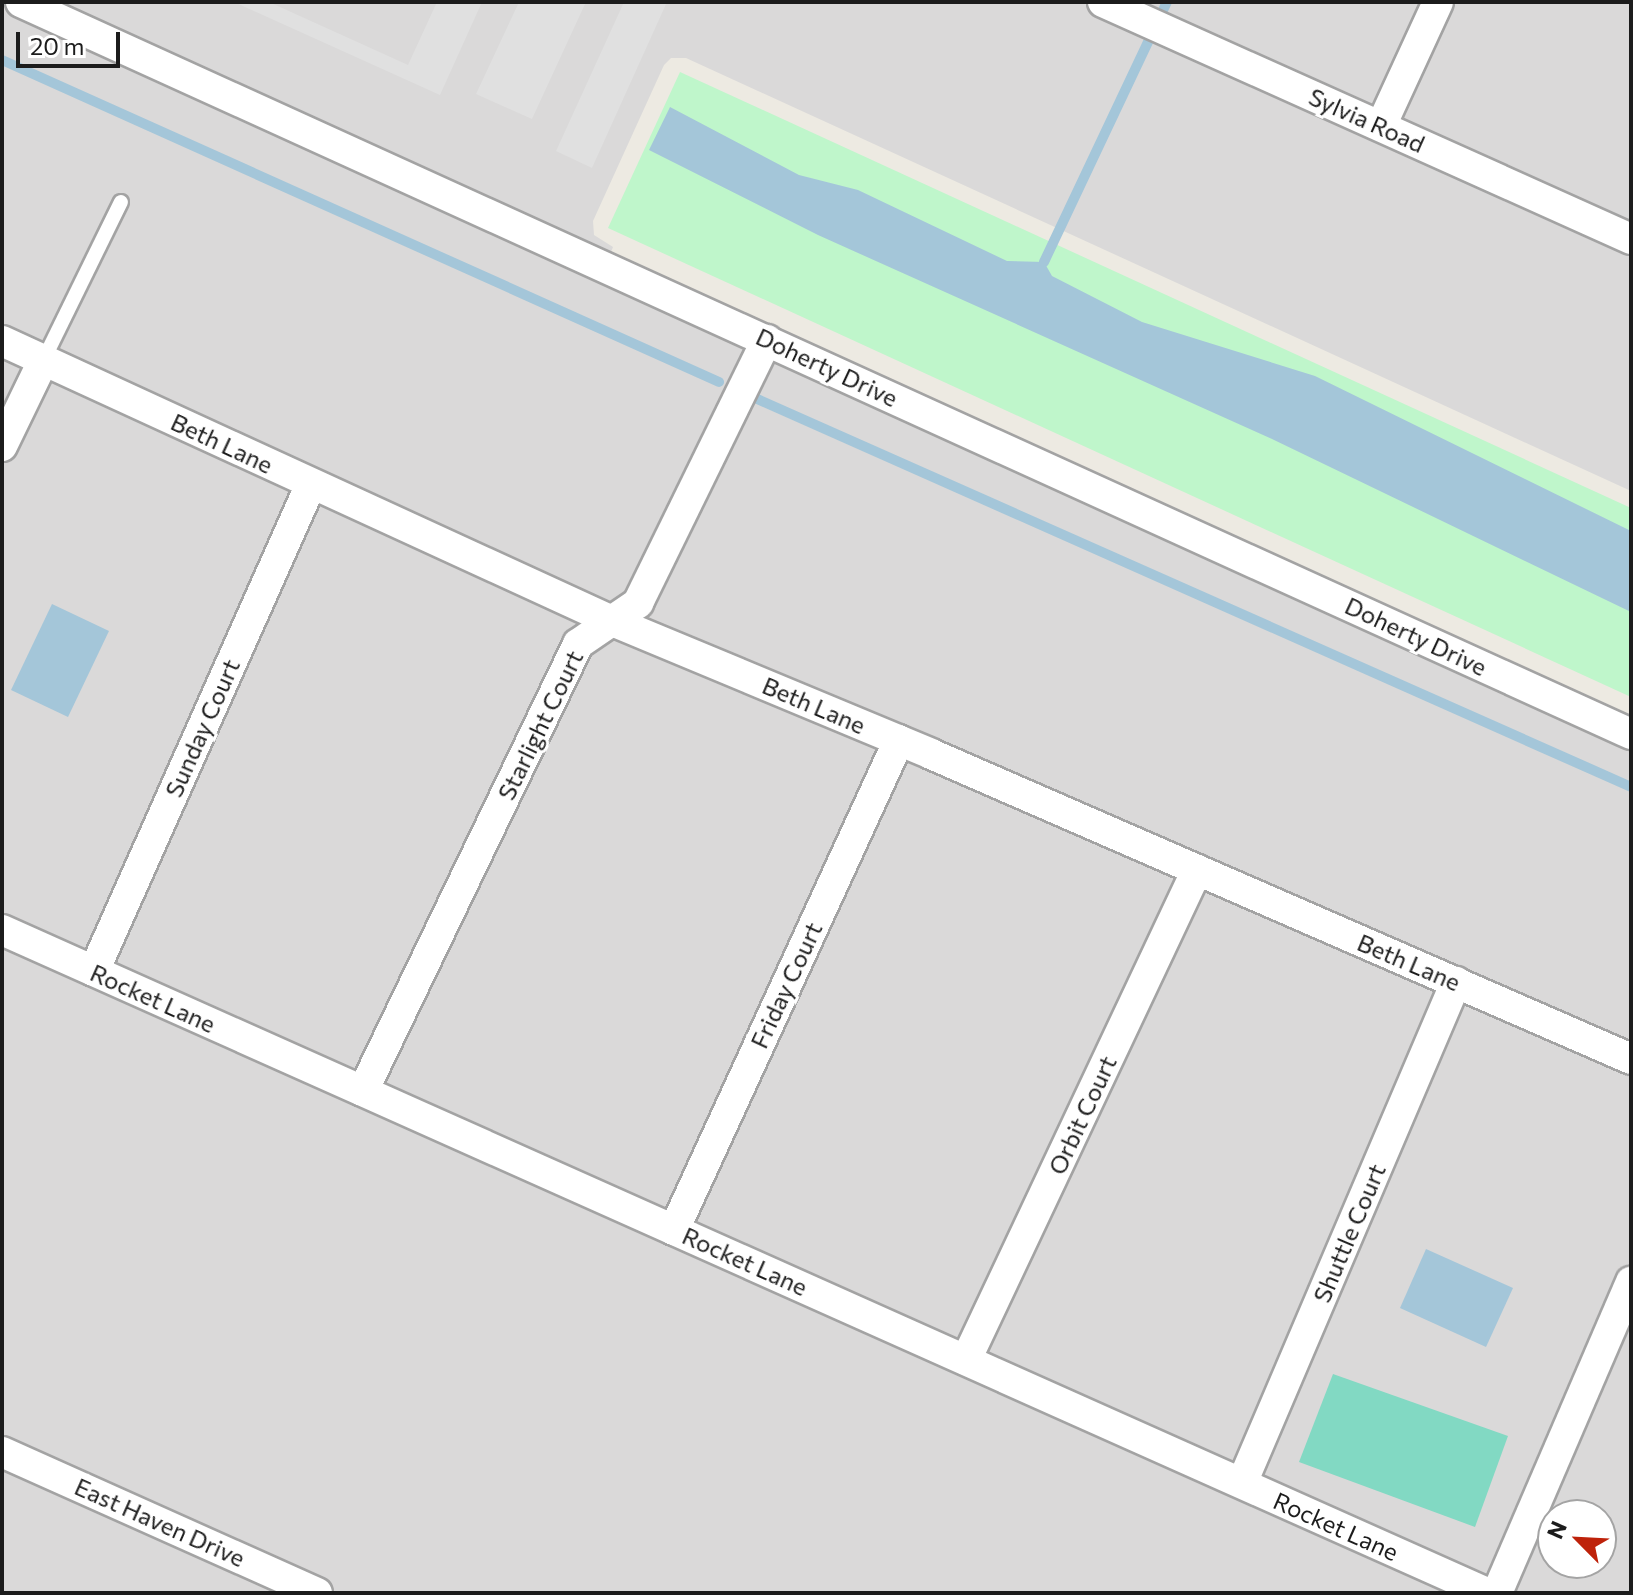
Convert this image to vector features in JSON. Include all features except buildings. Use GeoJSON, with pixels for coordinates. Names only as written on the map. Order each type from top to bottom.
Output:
{"type":"FeatureCollection","features":[{"type":"Feature","properties":{"kind":"street","name":"Doherty Drive"},"geometry":{"type":"LineString","coordinates":[[21,2],[1631,734]]}},
{"type":"Feature","properties":{"kind":"street","name":"Sylvia Road"},"geometry":{"type":"LineString","coordinates":[[1103,2],[1631,239]]}},
{"type":"Feature","properties":{"kind":"street"},"geometry":{"type":"LineString","coordinates":[[1381,126],[1438,2]]}},
{"type":"Feature","properties":{"kind":"street","name":"Starlight Court"},"geometry":{"type":"LineString","coordinates":[[363,1091],[578,644],[638,603],[767,340]]}},
{"type":"Feature","properties":{"kind":"street","name":"Beth Lane"},"geometry":{"type":"LineString","coordinates":[[2,341],[612,621],[899,740],[1631,1059]]}},
{"type":"Feature","properties":{"kind":"street"},"geometry":{"type":"LineString","coordinates":[[2,446],[43,361]]}},
{"type":"Feature","properties":{"kind":"street","name":"Sunday Court"},"geometry":{"type":"LineString","coordinates":[[94,971],[311,484]]}},
{"type":"Feature","properties":{"kind":"street","name":"Friday Court"},"geometry":{"type":"LineString","coordinates":[[674,1230],[899,740]]}},
{"type":"Feature","properties":{"kind":"street","name":"Orbit Court"},"geometry":{"type":"LineString","coordinates":[[966,1360],[1197,870]]}},
{"type":"Feature","properties":{"kind":"street","name":"Rocket Lane"},"geometry":{"type":"LineString","coordinates":[[2,930],[1487,1593]]}},
{"type":"Feature","properties":{"kind":"street","name":"Shuttle Court"},"geometry":{"type":"LineString","coordinates":[[1242,1483],[1456,982]]}},
{"type":"Feature","properties":{"kind":"street"},"geometry":{"type":"LineString","coordinates":[[1497,1593],[1631,1282]]}},
{"type":"Feature","properties":{"kind":"street","name":"East Haven Drive"},"geometry":{"type":"LineString","coordinates":[[2,1452],[317,1593]]}},
{"type":"Feature","properties":{"kind":"lane"},"geometry":{"type":"LineString","coordinates":[[43,361],[121,202]]}},
{"type":"Feature","properties":{"kind":"shaded area"},"geometry":{"type":"Polygon","coordinates":[[[2,2],[21,2],[1631,734],[1631,1593],[2,1593],[2,2]]]}},
{"type":"Feature","properties":{"kind":"shaded area"},"geometry":{"type":"Polygon","coordinates":[[[57,2],[1631,2],[1631,491],[686,58],[671,58],[664,65],[593,221],[594,235],[613,247],[611,252],[57,2]]]}},
{"type":"Feature","properties":{"kind":"shaded area"},"geometry":{"type":"Polygon","coordinates":[[[234,2],[269,2],[408,65],[437,2],[482,2],[440,95],[234,2]]]}},
{"type":"Feature","properties":{"kind":"shaded area"},"geometry":{"type":"Polygon","coordinates":[[[519,2],[586,2],[532,119],[476,94],[519,2]]]}},
{"type":"Feature","properties":{"kind":"shaded area"},"geometry":{"type":"Polygon","coordinates":[[[624,2],[667,2],[592,168],[556,151],[624,2]]]}},
{"type":"Feature","properties":{"kind":"green space"},"geometry":{"type":"Polygon","coordinates":[[[680,72],[1631,508],[1631,697],[608,228],[680,72]]]}},
{"type":"Feature","properties":{"kind":"green space"},"geometry":{"type":"Polygon","coordinates":[[[1333,1374],[1508,1436],[1475,1527],[1299,1462],[1333,1374]]]}},
{"type":"Feature","properties":{"kind":"water"},"geometry":{"type":"Polygon","coordinates":[[[670,107],[799,175],[858,190],[1007,261],[1044,262],[1052,276],[1142,322],[1315,376],[1631,531],[1631,612],[1272,439],[818,235],[649,150],[670,107]]]}},
{"type":"Feature","properties":{"kind":"water"},"geometry":{"type":"Polygon","coordinates":[[[52,604],[109,631],[68,717],[11,690],[52,604]]]}},
{"type":"Feature","properties":{"kind":"water"},"geometry":{"type":"Polygon","coordinates":[[[1426,1249],[1513,1288],[1486,1347],[1400,1308],[1426,1249]]]}},
{"type":"Feature","properties":{"kind":"waterway"},"geometry":{"type":"LineString","coordinates":[[1044,262],[1167,2]]}},
{"type":"Feature","properties":{"kind":"waterway"},"geometry":{"type":"LineString","coordinates":[[2,60],[719,382]]}},
{"type":"Feature","properties":{"kind":"waterway"},"geometry":{"type":"LineString","coordinates":[[755,398],[1631,787]]}}]}
